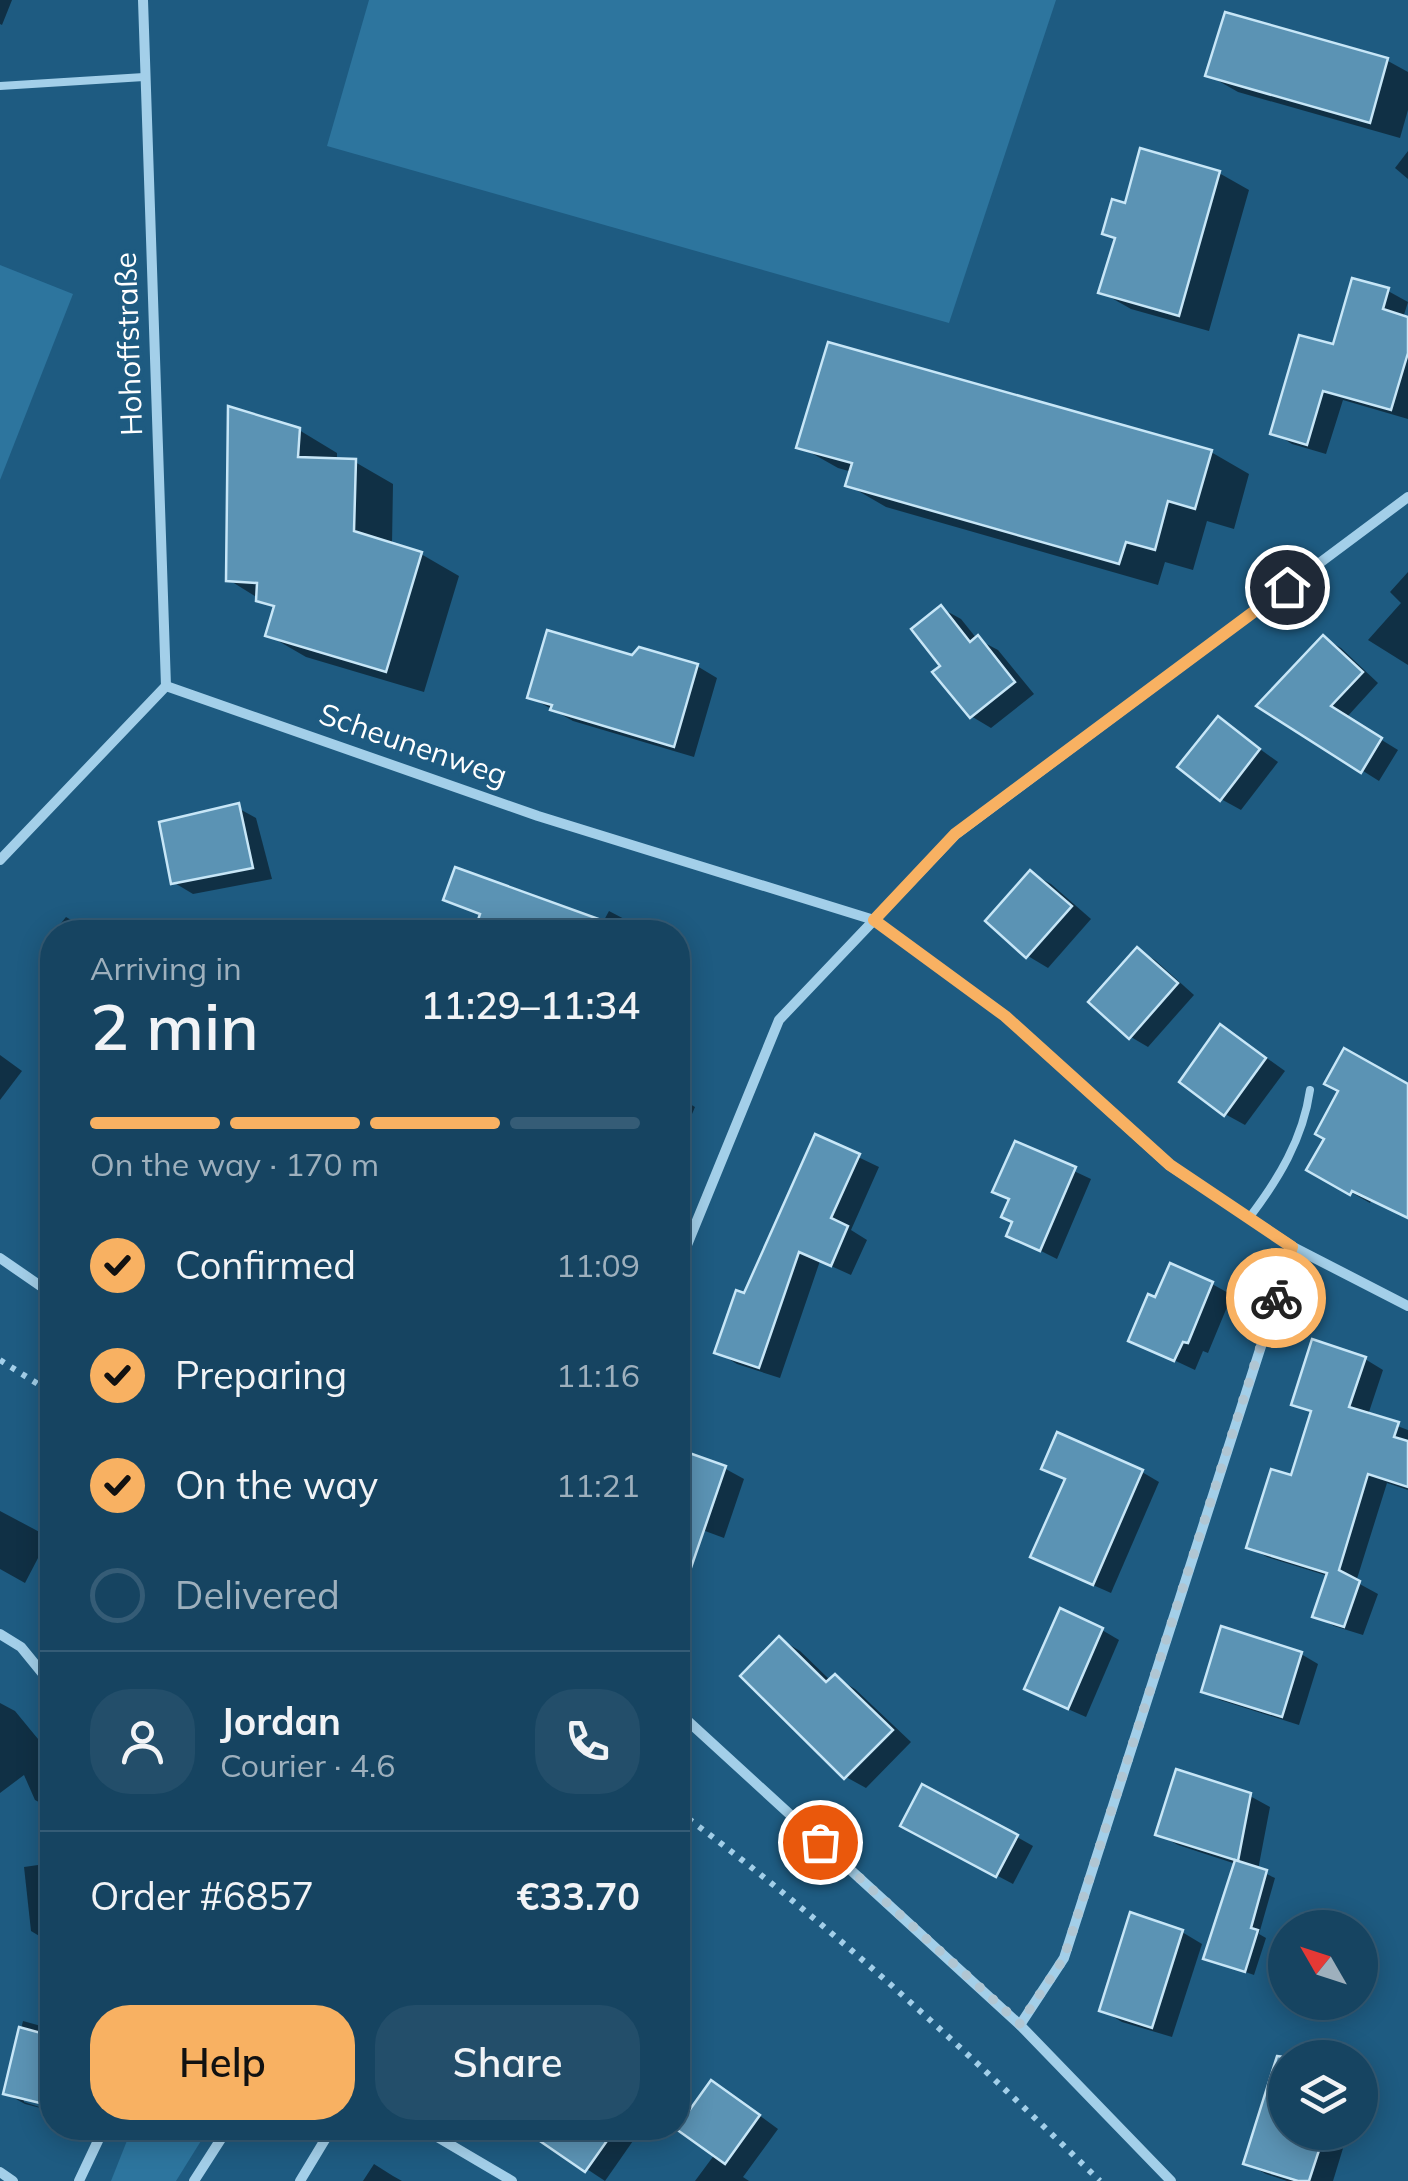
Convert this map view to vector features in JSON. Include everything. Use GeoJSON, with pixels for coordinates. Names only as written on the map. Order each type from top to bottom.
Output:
{"type":"FeatureCollection","features":[{"type":"Feature","properties":{"kind":"street","name":"Hohoffstraße"},"geometry":{"type":"LineString","coordinates":[[143,0],[166,686]]}},
{"type":"Feature","properties":{"kind":"street"},"geometry":{"type":"LineString","coordinates":[[690,1239],[779,1020],[955,834],[1408,497]]}},
{"type":"Feature","properties":{"kind":"street"},"geometry":{"type":"LineString","coordinates":[[0,860],[166,686]]}},
{"type":"Feature","properties":{"kind":"street","name":"Scheunenweg"},"geometry":{"type":"LineString","coordinates":[[166,686],[538,816],[874,920],[1005,1016],[1170,1165],[1292,1247],[1408,1306]]}},
{"type":"Feature","properties":{"kind":"street"},"geometry":{"type":"LineString","coordinates":[[1020,2024],[1064,1958],[1292,1247]]}},
{"type":"Feature","properties":{"kind":"street"},"geometry":{"type":"LineString","coordinates":[[0,1258],[40,1286]]}},
{"type":"Feature","properties":{"kind":"street"},"geometry":{"type":"LineString","coordinates":[[0,1634],[21,1647],[40,1671]]}},
{"type":"Feature","properties":{"kind":"street"},"geometry":{"type":"LineString","coordinates":[[690,1723],[1020,2024],[1171,2181]]}},
{"type":"Feature","properties":{"kind":"street"},"geometry":{"type":"LineString","coordinates":[[79,2181],[98,2140]]}},
{"type":"Feature","properties":{"kind":"street"},"geometry":{"type":"LineString","coordinates":[[194,2181],[220,2140]]}},
{"type":"Feature","properties":{"kind":"street"},"geometry":{"type":"LineString","coordinates":[[300,2181],[325,2140]]}},
{"type":"Feature","properties":{"kind":"street"},"geometry":{"type":"LineString","coordinates":[[442,2140],[512,2181]]}},
{"type":"Feature","properties":{"kind":"street"},"geometry":{"type":"LineString","coordinates":[[0,2172],[13,2181]]}},
{"type":"Feature","properties":{"kind":"lane"},"geometry":{"type":"LineString","coordinates":[[0,86],[144,76]]}},
{"type":"Feature","properties":{"kind":"lane"},"geometry":{"type":"LineString","coordinates":[[1248,1218],[1292,1152],[1310,1090]]}},
{"type":"Feature","properties":{"kind":"path"},"geometry":{"type":"LineString","coordinates":[[0,1360],[40,1385]]}},
{"type":"Feature","properties":{"kind":"path"},"geometry":{"type":"LineString","coordinates":[[690,1820],[754,1867],[1008,2091],[1100,2181]]}},
{"type":"Feature","properties":{"kind":"shaded area"},"geometry":{"type":"Polygon","coordinates":[[[369,0],[1056,0],[949,323],[327,146],[369,0]]]}},
{"type":"Feature","properties":{"kind":"shaded area"},"geometry":{"type":"Polygon","coordinates":[[[0,265],[73,294],[0,480],[0,265]]]}},
{"type":"Feature","properties":{"kind":"shaded area"},"geometry":{"type":"Polygon","coordinates":[[[127,2140],[202,2140],[176,2181],[111,2181],[127,2140]]]}},
{"type":"Feature","properties":{"kind":"building"},"geometry":{"type":"Polygon","coordinates":[[[1225,12],[1388,58],[1370,123],[1205,76],[1225,12]]]}},
{"type":"Feature","properties":{"kind":"building"},"geometry":{"type":"Polygon","coordinates":[[[1140,148],[1220,171],[1179,316],[1098,293],[1115,238],[1102,234],[1112,199],[1125,203],[1140,148]]]}},
{"type":"Feature","properties":{"kind":"building"},"geometry":{"type":"Polygon","coordinates":[[[1352,278],[1389,288],[1383,309],[1408,317],[1408,353],[1391,410],[1323,391],[1307,445],[1270,434],[1299,335],[1333,344],[1352,278]]]}},
{"type":"Feature","properties":{"kind":"building"},"geometry":{"type":"Polygon","coordinates":[[[828,342],[1212,450],[1195,509],[1168,501],[1155,550],[1126,542],[1119,564],[845,486],[852,463],[796,448],[828,342]]]}},
{"type":"Feature","properties":{"kind":"building"},"geometry":{"type":"Polygon","coordinates":[[[228,406],[300,428],[298,457],[356,459],[354,531],[422,552],[386,672],[265,636],[274,606],[256,601],[257,583],[226,581],[228,406]]]}},
{"type":"Feature","properties":{"kind":"building"},"geometry":{"type":"Polygon","coordinates":[[[941,605],[970,642],[978,635],[1015,682],[970,718],[932,672],[940,666],[911,629],[941,605]]]}},
{"type":"Feature","properties":{"kind":"building"},"geometry":{"type":"Polygon","coordinates":[[[547,630],[632,655],[639,647],[698,664],[674,747],[550,710],[552,705],[527,698],[547,630]]]}},
{"type":"Feature","properties":{"kind":"building"},"geometry":{"type":"Polygon","coordinates":[[[1323,635],[1363,672],[1331,706],[1382,738],[1361,773],[1256,706],[1323,635]]]}},
{"type":"Feature","properties":{"kind":"building"},"geometry":{"type":"Polygon","coordinates":[[[1218,716],[1260,749],[1220,801],[1177,767],[1218,716]]]}},
{"type":"Feature","properties":{"kind":"building"},"geometry":{"type":"Polygon","coordinates":[[[239,803],[253,868],[171,884],[159,822],[239,803]]]}},
{"type":"Feature","properties":{"kind":"building"},"geometry":{"type":"Polygon","coordinates":[[[455,867],[601,920],[478,920],[480,914],[443,900],[455,867]]]}},
{"type":"Feature","properties":{"kind":"building"},"geometry":{"type":"Polygon","coordinates":[[[1030,870],[1072,906],[1026,958],[985,921],[1030,870]]]}},
{"type":"Feature","properties":{"kind":"building"},"geometry":{"type":"Polygon","coordinates":[[[1137,947],[1178,983],[1129,1039],[1088,1002],[1137,947]]]}},
{"type":"Feature","properties":{"kind":"building"},"geometry":{"type":"Polygon","coordinates":[[[1220,1024],[1266,1058],[1224,1116],[1179,1082],[1220,1024]]]}},
{"type":"Feature","properties":{"kind":"building"},"geometry":{"type":"Polygon","coordinates":[[[1344,1048],[1408,1084],[1408,1218],[1352,1191],[1350,1195],[1306,1170],[1324,1139],[1315,1134],[1338,1091],[1324,1084],[1344,1048]]]}},
{"type":"Feature","properties":{"kind":"building"},"geometry":{"type":"Polygon","coordinates":[[[815,1134],[860,1154],[831,1218],[848,1226],[831,1266],[799,1252],[759,1368],[714,1353],[736,1290],[744,1293],[815,1134]]]}},
{"type":"Feature","properties":{"kind":"building"},"geometry":{"type":"Polygon","coordinates":[[[1015,1141],[1076,1167],[1040,1251],[1006,1236],[1012,1222],[1001,1217],[1009,1199],[992,1192],[1015,1141]]]}},
{"type":"Feature","properties":{"kind":"building"},"geometry":{"type":"Polygon","coordinates":[[[1170,1263],[1213,1282],[1188,1343],[1183,1342],[1174,1361],[1128,1341],[1148,1294],[1155,1297],[1170,1263]]]}},
{"type":"Feature","properties":{"kind":"building"},"geometry":{"type":"Polygon","coordinates":[[[1312,1339],[1366,1357],[1349,1407],[1399,1422],[1394,1437],[1408,1441],[1408,1487],[1368,1474],[1339,1570],[1360,1581],[1344,1627],[1312,1617],[1327,1573],[1246,1548],[1271,1469],[1291,1475],[1311,1411],[1291,1405],[1312,1339]]]}},
{"type":"Feature","properties":{"kind":"building"},"geometry":{"type":"Polygon","coordinates":[[[1057,1432],[1143,1470],[1093,1585],[1030,1557],[1065,1479],[1041,1469],[1057,1432]]]}},
{"type":"Feature","properties":{"kind":"building"},"geometry":{"type":"Polygon","coordinates":[[[690,1453],[726,1466],[690,1571],[690,1453]]]}},
{"type":"Feature","properties":{"kind":"building"},"geometry":{"type":"Polygon","coordinates":[[[1060,1608],[1103,1628],[1068,1709],[1024,1689],[1060,1608]]]}},
{"type":"Feature","properties":{"kind":"building"},"geometry":{"type":"Polygon","coordinates":[[[1221,1626],[1302,1652],[1282,1717],[1201,1692],[1221,1626]]]}},
{"type":"Feature","properties":{"kind":"building"},"geometry":{"type":"Polygon","coordinates":[[[779,1636],[826,1682],[835,1674],[893,1730],[844,1779],[740,1676],[779,1636]]]}},
{"type":"Feature","properties":{"kind":"building"},"geometry":{"type":"Polygon","coordinates":[[[1176,1769],[1251,1793],[1238,1861],[1155,1835],[1176,1769]]]}},
{"type":"Feature","properties":{"kind":"building"},"geometry":{"type":"Polygon","coordinates":[[[922,1784],[1018,1835],[996,1877],[900,1826],[922,1784]]]}},
{"type":"Feature","properties":{"kind":"building"},"geometry":{"type":"Polygon","coordinates":[[[1235,1860],[1267,1870],[1251,1928],[1258,1930],[1245,1972],[1203,1959],[1235,1860]]]}},
{"type":"Feature","properties":{"kind":"building"},"geometry":{"type":"Polygon","coordinates":[[[1130,1912],[1183,1930],[1152,2028],[1099,2011],[1130,1912]]]}},
{"type":"Feature","properties":{"kind":"building"},"geometry":{"type":"Polygon","coordinates":[[[19,2027],[40,2033],[40,2103],[3,2094],[19,2027]]]}},
{"type":"Feature","properties":{"kind":"building"},"geometry":{"type":"Polygon","coordinates":[[[711,2080],[760,2115],[725,2164],[690,2139],[690,2109],[711,2080]]]}},
{"type":"Feature","properties":{"kind":"building"},"geometry":{"type":"Polygon","coordinates":[[[1268,2085],[1268,2150],[1319,2150],[1309,2181],[1243,2164],[1268,2085]]]}},
{"type":"Feature","properties":{"kind":"building"},"geometry":{"type":"Polygon","coordinates":[[[538,2140],[608,2140],[585,2172],[538,2140]]]}},
{"type":"Feature","properties":{"kind":"way so far"},"geometry":{"type":"LineString","coordinates":[[820,1842],[1020,2024],[1064,1958],[1276,1298]]}},
{"type":"Feature","properties":{"kind":"route"},"geometry":{"type":"LineString","coordinates":[[1276,1298],[1292,1247],[1170,1165],[1005,1016],[874,920],[955,834],[1287,587]]}}]}
